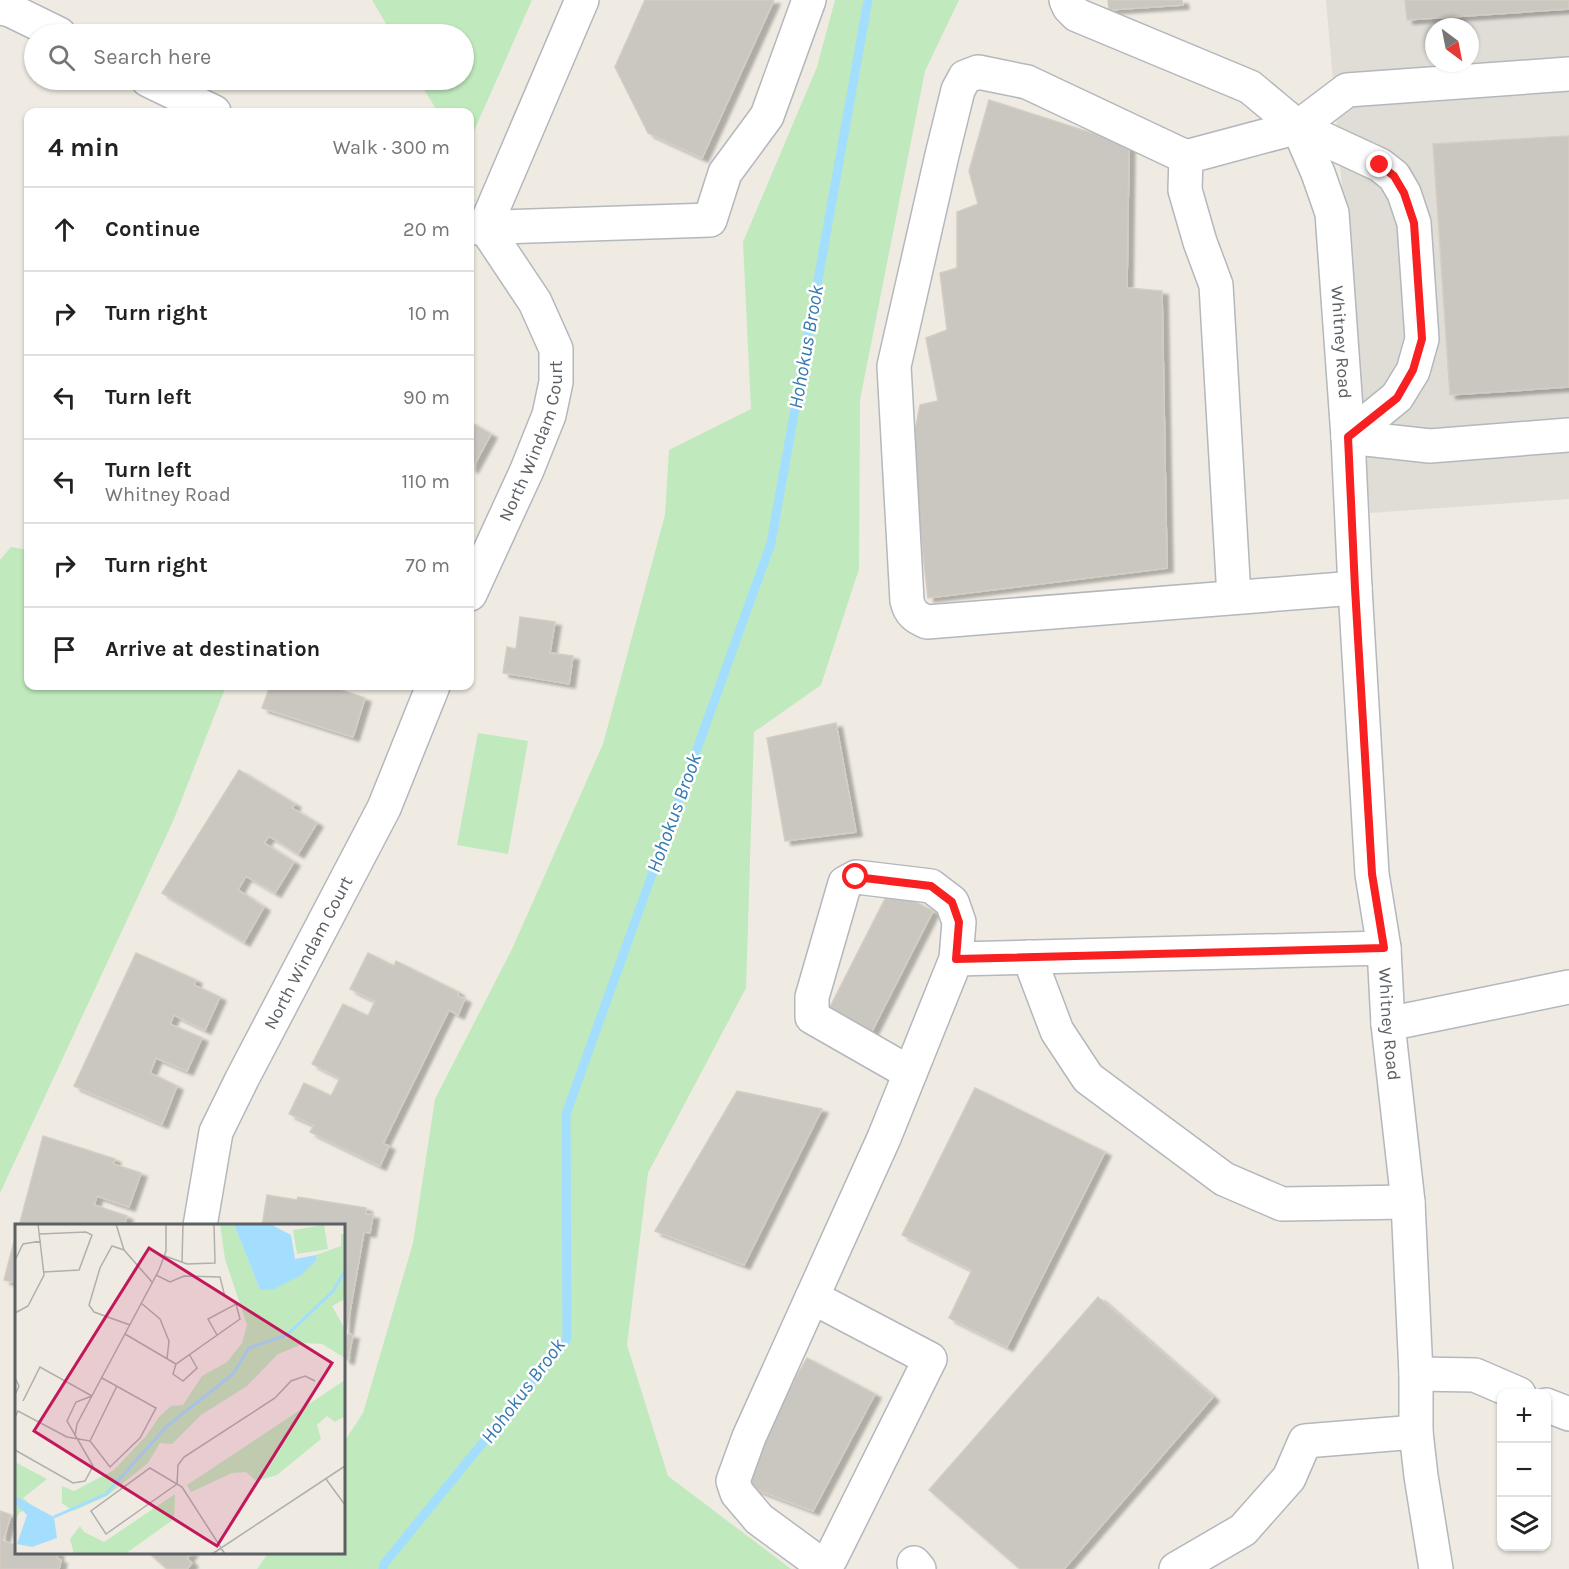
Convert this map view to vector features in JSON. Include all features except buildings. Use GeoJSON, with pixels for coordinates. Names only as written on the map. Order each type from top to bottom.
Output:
{"type":"FeatureCollection","features":[{"type":"Feature","properties":{"kind":"street"},"geometry":{"type":"LineString","coordinates":[[582,0],[477,227],[710,220],[725,173],[767,116],[809,0]]}},
{"type":"Feature","properties":{"kind":"street"},"geometry":{"type":"LineString","coordinates":[[1066,0],[1077,15],[1250,87],[1298,127],[1380,165],[1394,176],[1404,193],[1414,223],[1422,339],[1413,370],[1397,398],[1348,437]]}},
{"type":"Feature","properties":{"kind":"street"},"geometry":{"type":"LineString","coordinates":[[0,8],[10,10],[39,24]]}},
{"type":"Feature","properties":{"kind":"street"},"geometry":{"type":"LineString","coordinates":[[1355,588],[927,621],[919,619],[910,612],[907,601],[894,366],[958,90],[965,77],[978,72],[1027,82],[1186,157],[1298,127],[1347,90],[1569,74]]}},
{"type":"Feature","properties":{"kind":"street"},"geometry":{"type":"LineString","coordinates":[[169,90],[206,108]]}},
{"type":"Feature","properties":{"kind":"street","name":"Whitney Road"},"geometry":{"type":"LineString","coordinates":[[1298,127],[1332,213],[1348,437],[1372,874],[1384,948],[1388,1024],[1408,1202],[1416,1374],[1416,1432],[1436,1569]]}},
{"type":"Feature","properties":{"kind":"street"},"geometry":{"type":"LineString","coordinates":[[1186,157],[1185,190],[1200,242],[1216,285],[1234,597]]}},
{"type":"Feature","properties":{"kind":"street","name":"North Windam Court"},"geometry":{"type":"LineString","coordinates":[[474,585],[527,470],[549,415],[556,382],[556,349],[535,302],[477,227]]}},
{"type":"Feature","properties":{"kind":"street"},"geometry":{"type":"LineString","coordinates":[[1348,437],[1430,446],[1569,435]]}},
{"type":"Feature","properties":{"kind":"street","name":"North Windam Court"},"geometry":{"type":"LineString","coordinates":[[200,1224],[216,1132],[384,808],[431,690]]}},
{"type":"Feature","properties":{"kind":"street"},"geometry":{"type":"LineString","coordinates":[[812,1297],[930,1359],[831,1558],[819,1563],[759,1519],[737,1493],[733,1481],[749,1437],[812,1297],[884,1138],[956,959],[959,922],[952,902],[931,886],[856,877],[845,883],[812,997],[812,1017],[910,1073]]}},
{"type":"Feature","properties":{"kind":"street"},"geometry":{"type":"LineString","coordinates":[[956,959],[1384,948]]}},
{"type":"Feature","properties":{"kind":"street"},"geometry":{"type":"LineString","coordinates":[[1029,957],[1057,1031],[1088,1078],[1224,1179],[1282,1204],[1408,1202]]}},
{"type":"Feature","properties":{"kind":"street"},"geometry":{"type":"LineString","coordinates":[[1388,1024],[1569,987]]}},
{"type":"Feature","properties":{"kind":"street"},"geometry":{"type":"LineString","coordinates":[[1416,1374],[1475,1375],[1507,1389]]}},
{"type":"Feature","properties":{"kind":"street"},"geometry":{"type":"LineString","coordinates":[[1551,1407],[1569,1414]]}},
{"type":"Feature","properties":{"kind":"street"},"geometry":{"type":"LineString","coordinates":[[1176,1569],[1242,1530],[1289,1478],[1305,1441],[1416,1432]]}},
{"type":"Feature","properties":{"kind":"shaded area"},"geometry":{"type":"Polygon","coordinates":[[[1326,0],[1569,0],[1569,499],[1370,513],[1326,0]]]}},
{"type":"Feature","properties":{"kind":"green space"},"geometry":{"type":"Polygon","coordinates":[[[372,0],[532,0],[474,131],[474,108],[436,108],[424,90],[474,90],[474,24],[386,24],[372,0]]]}},
{"type":"Feature","properties":{"kind":"green space"},"geometry":{"type":"Polygon","coordinates":[[[835,0],[959,0],[925,71],[860,400],[859,569],[821,685],[754,732],[746,988],[648,1173],[627,1345],[668,1476],[791,1569],[257,1569],[267,1554],[345,1554],[345,1440],[363,1413],[413,1243],[435,1099],[512,949],[603,744],[665,515],[669,450],[751,409],[743,242],[817,67],[835,0]]]}},
{"type":"Feature","properties":{"kind":"green space"},"geometry":{"type":"Polygon","coordinates":[[[11,547],[24,549],[24,690],[224,690],[174,819],[0,1193],[0,560],[11,547]]]}},
{"type":"Feature","properties":{"kind":"green space"},"geometry":{"type":"Polygon","coordinates":[[[478,733],[528,741],[508,854],[457,845],[478,733]]]}},
{"type":"Feature","properties":{"kind":"waterway","name":"Hohokus Brook"},"geometry":{"type":"LineString","coordinates":[[383,1569],[384,1564],[567,1339],[566,1114],[771,543],[868,0]]}},
{"type":"Feature","properties":{"kind":"route"},"geometry":{"type":"LineString","coordinates":[[856,877],[931,886],[952,902],[959,922],[956,959],[1384,948],[1372,874],[1348,437],[1397,398],[1413,370],[1422,339],[1414,223],[1404,193],[1394,176],[1380,165]]}}]}
